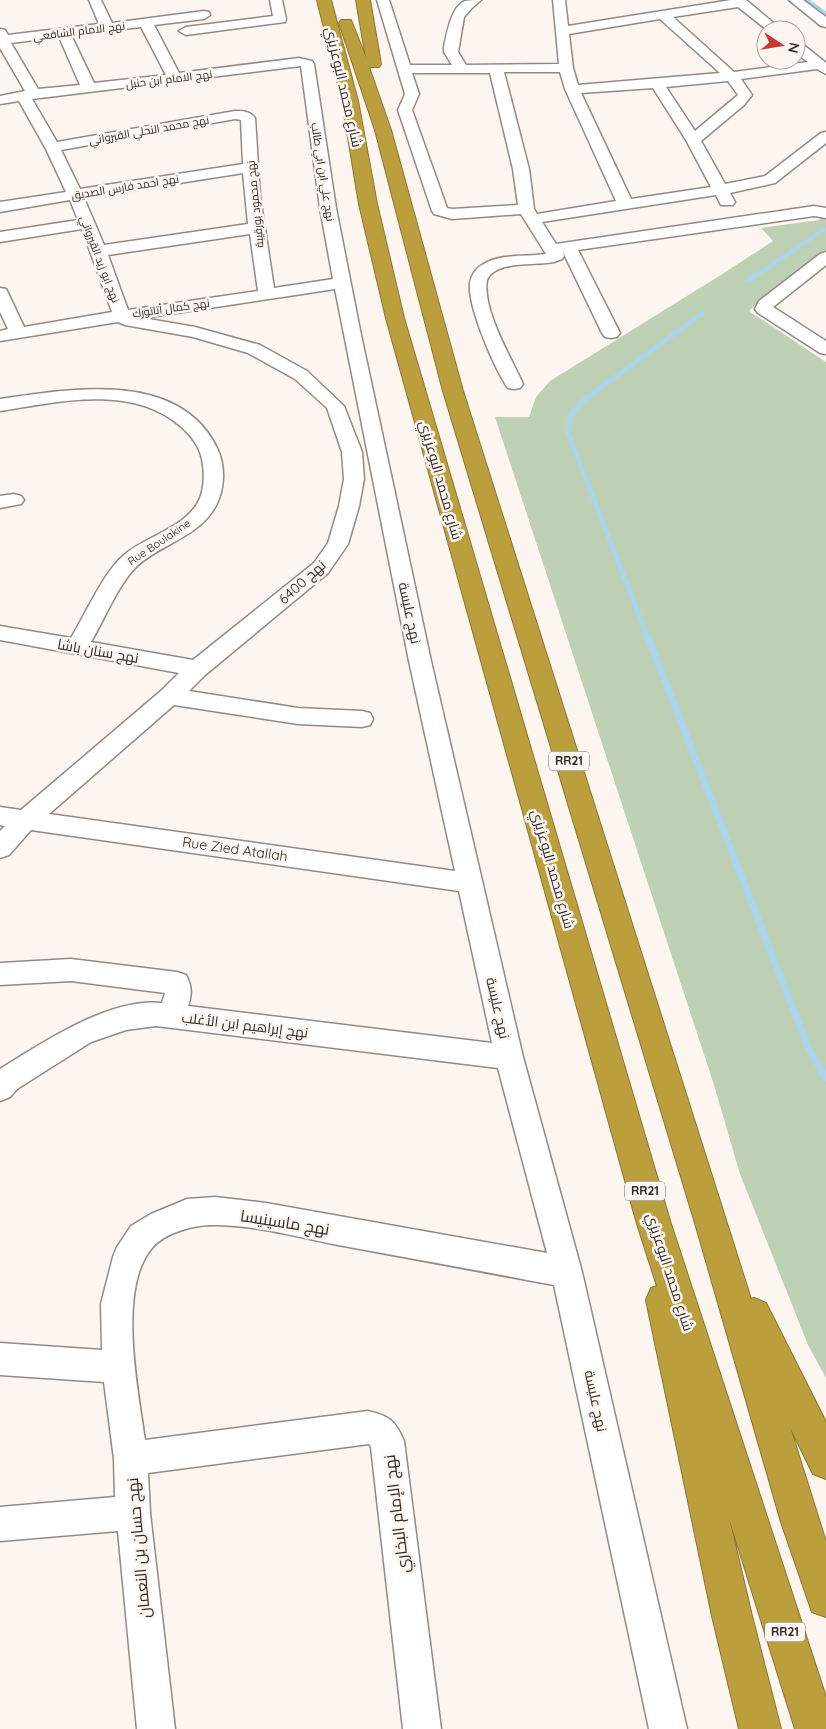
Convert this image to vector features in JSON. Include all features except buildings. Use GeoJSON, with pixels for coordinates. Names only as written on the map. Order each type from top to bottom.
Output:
{"type":"FeatureCollection","features":[{"type":"Feature","properties":{"kind":"highway","name":"شارع محمد البوعزيزي"},"geometry":{"type":"LineString","coordinates":[[337,0],[383,130],[454,391],[712,1223],[800,1522],[826,1598]]}},
{"type":"Feature","properties":{"kind":"highway"},"geometry":{"type":"LineString","coordinates":[[363,0],[383,130]]}},
{"type":"Feature","properties":{"kind":"highway","name":"شارع محمد البوعزيزي"},"geometry":{"type":"LineString","coordinates":[[317,4],[350,101],[368,204],[395,318],[654,1224],[816,1729]]}},
{"type":"Feature","properties":{"kind":"highway"},"geometry":{"type":"LineString","coordinates":[[712,1223],[770,1350],[826,1462]]}},
{"type":"Feature","properties":{"kind":"highway"},"geometry":{"type":"LineString","coordinates":[[654,1224],[664,1312],[732,1616],[760,1729]]}},
{"type":"Feature","properties":{"kind":"street"},"geometry":{"type":"LineString","coordinates":[[95,0],[107,28]]}},
{"type":"Feature","properties":{"kind":"street"},"geometry":{"type":"LineString","coordinates":[[197,0],[212,27]]}},
{"type":"Feature","properties":{"kind":"street"},"geometry":{"type":"LineString","coordinates":[[150,22],[159,34],[169,34],[280,19],[276,0]]}},
{"type":"Feature","properties":{"kind":"street"},"geometry":{"type":"LineString","coordinates":[[383,0],[406,69],[412,94],[405,110],[440,211],[452,214],[530,214],[625,204],[719,190],[770,180],[826,136]]}},
{"type":"Feature","properties":{"kind":"street"},"geometry":{"type":"LineString","coordinates":[[462,68],[452,52],[451,46],[458,17],[466,6],[475,0]]}},
{"type":"Feature","properties":{"kind":"street"},"geometry":{"type":"LineString","coordinates":[[559,0],[566,68],[572,89],[625,204]]}},
{"type":"Feature","properties":{"kind":"street"},"geometry":{"type":"LineString","coordinates":[[795,0],[826,23]]}},
{"type":"Feature","properties":{"kind":"street"},"geometry":{"type":"LineString","coordinates":[[562,31],[739,1],[763,20]]}},
{"type":"Feature","properties":{"kind":"street","name":"نهج الامام الشافعي"},"geometry":{"type":"LineString","coordinates":[[3,44],[63,32],[204,15]]}},
{"type":"Feature","properties":{"kind":"street"},"geometry":{"type":"LineString","coordinates":[[663,15],[744,90],[742,99],[693,140]]}},
{"type":"Feature","properties":{"kind":"street"},"geometry":{"type":"LineString","coordinates":[[150,22],[175,78]]}},
{"type":"Feature","properties":{"kind":"street"},"geometry":{"type":"LineString","coordinates":[[63,32],[89,88]]}},
{"type":"Feature","properties":{"kind":"street","name":"نهج ابو زيد القيرواني"},"geometry":{"type":"LineString","coordinates":[[3,44],[76,195],[86,223],[100,251],[122,316]]}},
{"type":"Feature","properties":{"kind":"street"},"geometry":{"type":"LineString","coordinates":[[806,54],[823,68]]}},
{"type":"Feature","properties":{"kind":"street","name":"نهج الامام ابن حنبل"},"geometry":{"type":"LineString","coordinates":[[0,100],[304,62]]}},
{"type":"Feature","properties":{"kind":"street","name":"نهج علي ابن ابي طالب"},"geometry":{"type":"LineString","coordinates":[[304,62],[307,64],[328,208],[342,283]]}},
{"type":"Feature","properties":{"kind":"street"},"geometry":{"type":"LineString","coordinates":[[496,67],[530,214],[561,248],[611,333]]}},
{"type":"Feature","properties":{"kind":"street"},"geometry":{"type":"LineString","coordinates":[[406,69],[566,68]]}},
{"type":"Feature","properties":{"kind":"street"},"geometry":{"type":"LineString","coordinates":[[572,89],[657,84],[823,68]]}},
{"type":"Feature","properties":{"kind":"street"},"geometry":{"type":"LineString","coordinates":[[657,84],[693,140],[719,190],[741,222]]}},
{"type":"Feature","properties":{"kind":"street","name":"نهج محمد النحلي القيرواني"},"geometry":{"type":"LineString","coordinates":[[53,147],[226,116],[244,115]]}},
{"type":"Feature","properties":{"kind":"street","name":"نهج محمود بورقيبة"},"geometry":{"type":"LineString","coordinates":[[244,115],[248,118],[250,167],[256,228],[267,294]]}},
{"type":"Feature","properties":{"kind":"street","name":"نهج احمد فارس الصديق"},"geometry":{"type":"LineString","coordinates":[[0,207],[250,167]]}},
{"type":"Feature","properties":{"kind":"street"},"geometry":{"type":"LineString","coordinates":[[561,248],[741,222],[822,208]]}},
{"type":"Feature","properties":{"kind":"street"},"geometry":{"type":"LineString","coordinates":[[0,237],[86,223]]}},
{"type":"Feature","properties":{"kind":"street"},"geometry":{"type":"LineString","coordinates":[[100,251],[256,228]]}},
{"type":"Feature","properties":{"kind":"street"},"geometry":{"type":"LineString","coordinates":[[514,384],[485,316],[478,286],[479,278],[482,273],[493,265],[556,257],[561,248]]}},
{"type":"Feature","properties":{"kind":"street"},"geometry":{"type":"LineString","coordinates":[[822,265],[765,306],[764,309],[826,349]]}},
{"type":"Feature","properties":{"kind":"street","name":"نهج كمال أتاتورك"},"geometry":{"type":"LineString","coordinates":[[0,336],[342,283]]}},
{"type":"Feature","properties":{"kind":"street","name":"نهج عليسة"},"geometry":{"type":"LineString","coordinates":[[342,283],[420,661],[509,1057],[567,1272],[668,1729]]}},
{"type":"Feature","properties":{"kind":"street"},"geometry":{"type":"LineString","coordinates":[[0,293],[18,333]]}},
{"type":"Feature","properties":{"kind":"street","name":"نهج 6400"},"geometry":{"type":"LineString","coordinates":[[0,848],[25,820],[170,696],[197,669],[321,568],[338,544],[350,506],[354,479],[352,452],[345,429],[334,406],[301,375],[254,349],[195,332],[125,320],[122,316]]}},
{"type":"Feature","properties":{"kind":"street","name":"Rue Boulakine"},"geometry":{"type":"LineString","coordinates":[[0,405],[102,394],[127,397],[151,403],[182,416],[206,441],[214,466],[211,495],[204,509],[182,528],[144,550],[123,567],[76,648]]}},
{"type":"Feature","properties":{"kind":"street"},"geometry":{"type":"LineString","coordinates":[[352,452],[376,449]]}},
{"type":"Feature","properties":{"kind":"street","name":"نهج سنان باشا"},"geometry":{"type":"LineString","coordinates":[[0,633],[197,669]]}},
{"type":"Feature","properties":{"kind":"street"},"geometry":{"type":"LineString","coordinates":[[170,696],[298,716],[362,720]]}},
{"type":"Feature","properties":{"kind":"street","name":"Rue Zied Atallah"},"geometry":{"type":"LineString","coordinates":[[0,816],[470,883]]}},
{"type":"Feature","properties":{"kind":"street"},"geometry":{"type":"LineString","coordinates":[[0,974],[71,970],[177,983],[179,991],[172,1016]]}},
{"type":"Feature","properties":{"kind":"street","name":"نهج إبراهيم ابن الأغلب"},"geometry":{"type":"LineString","coordinates":[[0,1088],[7,1080],[80,1034],[126,1018],[156,1014],[509,1057]]}},
{"type":"Feature","properties":{"kind":"street","name":"نهج ماسينيسا"},"geometry":{"type":"LineString","coordinates":[[118,1367],[117,1304],[128,1257],[142,1236],[187,1212],[215,1211],[266,1217],[567,1272]]}},
{"type":"Feature","properties":{"kind":"street"},"geometry":{"type":"LineString","coordinates":[[0,1359],[118,1367]]}},
{"type":"Feature","properties":{"kind":"street","name":"نهج حسان بن النعمان"},"geometry":{"type":"LineString","coordinates":[[118,1367],[131,1458],[133,1513],[156,1729]]}},
{"type":"Feature","properties":{"kind":"street","name":"نهج الإمام البخاري"},"geometry":{"type":"LineString","coordinates":[[131,1458],[368,1427],[379,1430],[387,1441],[422,1729]]}},
{"type":"Feature","properties":{"kind":"street"},"geometry":{"type":"LineString","coordinates":[[0,1524],[133,1513]]}},
{"type":"Feature","properties":{"kind":"green space"},"geometry":{"type":"Polygon","coordinates":[[[826,215],[826,250],[770,291],[749,311],[826,362],[826,1378],[808,1345],[740,1174],[714,1085],[495,417],[529,417],[536,397],[550,381],[773,241],[761,228],[819,220],[826,215]]]}},
{"type":"Feature","properties":{"kind":"waterway"},"geometry":{"type":"LineString","coordinates":[[807,0],[826,14]]}},
{"type":"Feature","properties":{"kind":"waterway"},"geometry":{"type":"LineString","coordinates":[[754,277],[825,229]]}},
{"type":"Feature","properties":{"kind":"waterway"},"geometry":{"type":"LineString","coordinates":[[747,281],[755,275]]}},
{"type":"Feature","properties":{"kind":"waterway"},"geometry":{"type":"LineString","coordinates":[[648,638],[568,433],[570,415],[585,399],[703,313]]}},
{"type":"Feature","properties":{"kind":"waterway"},"geometry":{"type":"LineString","coordinates":[[648,637],[810,1052],[826,1078]]}}]}
